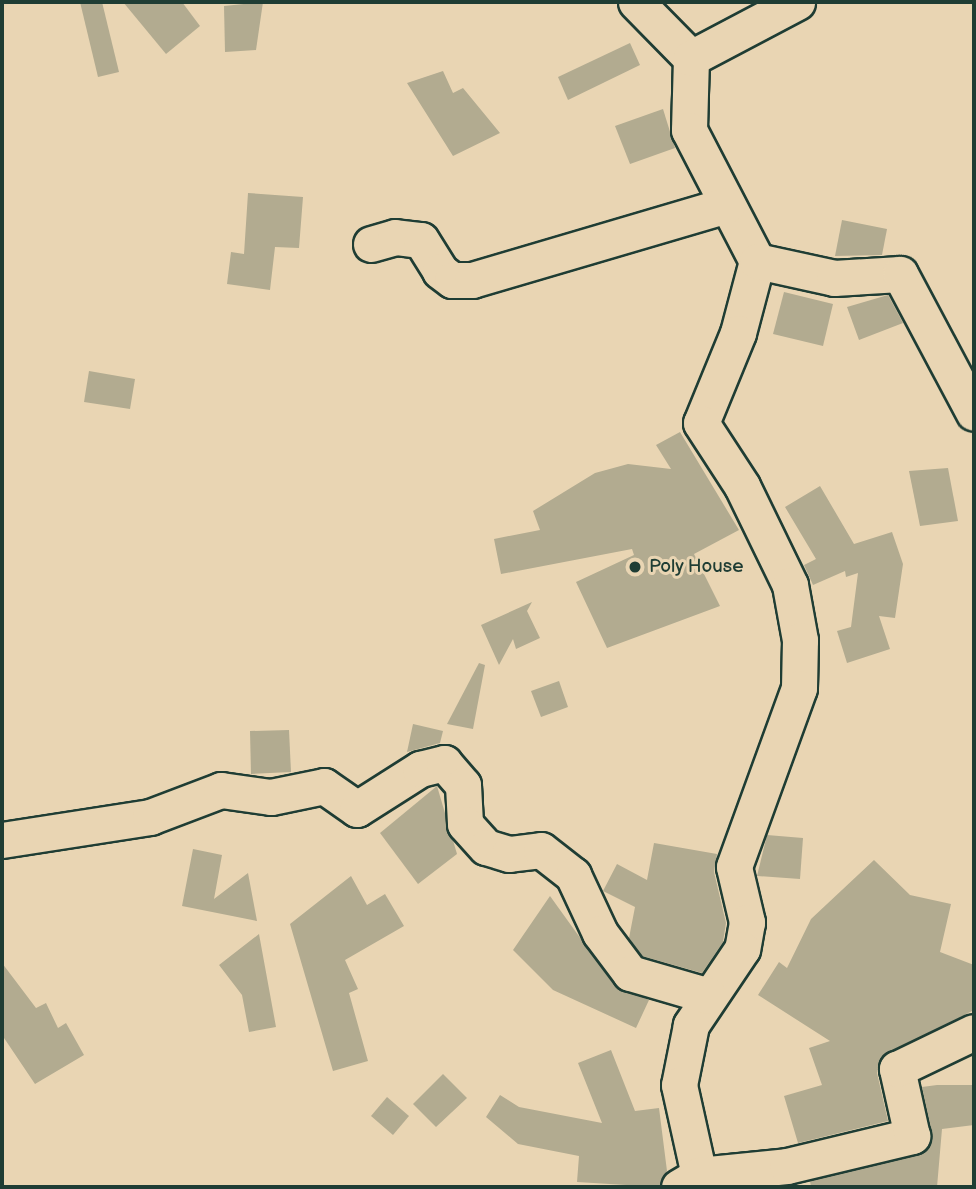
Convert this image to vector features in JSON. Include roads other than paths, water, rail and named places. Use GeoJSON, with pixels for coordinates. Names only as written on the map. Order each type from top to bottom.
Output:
{"type":"FeatureCollection","features":[{"type":"Feature","properties":{"kind":"street"},"geometry":{"type":"LineString","coordinates":[[636,2],[691,58],[689,130],[757,261],[738,333],[701,423],[742,486],[790,585],[800,640],[799,688],[734,867],[747,922],[742,949],[691,1025],[679,1085],[689,1181],[787,1166],[912,1136],[897,1069],[974,1032]]}},
{"type":"Feature","properties":{"kind":"street"},"geometry":{"type":"LineString","coordinates":[[691,58],[797,2]]}},
{"type":"Feature","properties":{"kind":"street"},"geometry":{"type":"LineString","coordinates":[[371,244],[395,237],[421,240],[440,271],[452,280],[472,280],[727,205]]}},
{"type":"Feature","properties":{"kind":"street"},"geometry":{"type":"LineString","coordinates":[[757,261],[834,278],[900,274],[974,413]]}},
{"type":"Feature","properties":{"kind":"street"},"geometry":{"type":"LineString","coordinates":[[2,840],[150,817],[221,790],[271,797],[324,786],[356,809],[419,769],[444,762],[463,785],[465,824],[486,847],[509,854],[541,850],[573,875],[600,933],[629,974],[709,996]]}},
{"type":"Feature","properties":{"kind":"place","name":"Poly House"},"geometry":{"type":"Point","coordinates":[635,567]}}]}
